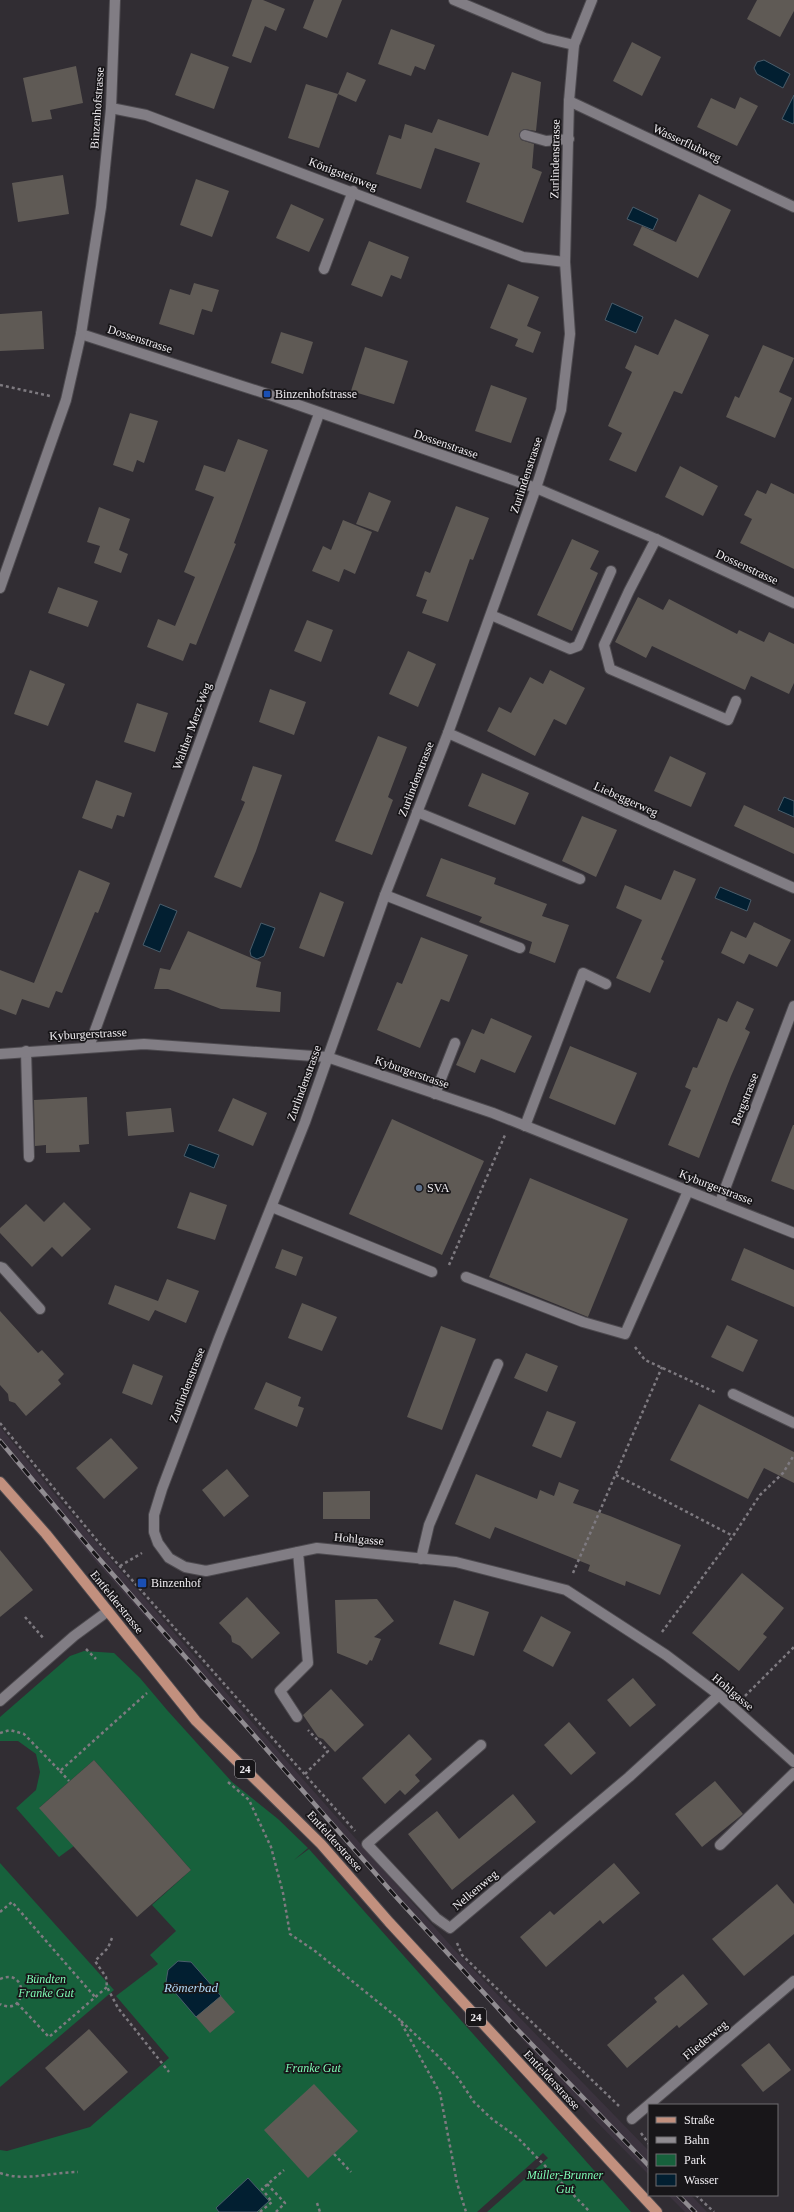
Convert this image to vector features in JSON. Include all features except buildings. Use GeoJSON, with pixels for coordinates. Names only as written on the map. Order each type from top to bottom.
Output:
{"type":"FeatureCollection","features":[{"type":"Feature","properties":{"kind":"main road","name":"Entfelderstrasse"},"geometry":{"type":"LineString","coordinates":[[0,1482],[46,1534],[196,1721],[321,1844],[426,1962],[657,2212]]}},
{"type":"Feature","properties":{"kind":"street","name":"Binzenhofstrasse"},"geometry":{"type":"LineString","coordinates":[[0,588],[66,400],[81,334],[101,207],[111,108],[115,0]]}},
{"type":"Feature","properties":{"kind":"street"},"geometry":{"type":"LineString","coordinates":[[454,0],[545,38],[574,44]]}},
{"type":"Feature","properties":{"kind":"street","name":"Zurlindenstrasse"},"geometry":{"type":"LineString","coordinates":[[158,1543],[154,1532],[154,1515],[162,1489],[219,1338],[272,1207],[385,895],[448,733],[536,488],[561,410],[570,334],[565,262],[569,100],[574,44],[592,0]]}},
{"type":"Feature","properties":{"kind":"street","name":"Wasserfluhweg"},"geometry":{"type":"LineString","coordinates":[[569,100],[794,207]]}},
{"type":"Feature","properties":{"kind":"street","name":"Königsteinweg"},"geometry":{"type":"LineString","coordinates":[[111,108],[146,115],[353,191],[523,257],[565,262]]}},
{"type":"Feature","properties":{"kind":"street"},"geometry":{"type":"LineString","coordinates":[[525,135],[546,141],[569,139]]}},
{"type":"Feature","properties":{"kind":"street"},"geometry":{"type":"LineString","coordinates":[[324,268],[353,191]]}},
{"type":"Feature","properties":{"kind":"street","name":"Dossenstrasse"},"geometry":{"type":"LineString","coordinates":[[81,334],[267,394],[319,414],[536,488],[656,540],[794,603]]}},
{"type":"Feature","properties":{"kind":"street","name":"Walther Merz-Weg"},"geometry":{"type":"LineString","coordinates":[[89,1047],[319,414]]}},
{"type":"Feature","properties":{"kind":"street"},"geometry":{"type":"LineString","coordinates":[[656,540],[604,645],[610,669],[728,720],[736,701]]}},
{"type":"Feature","properties":{"kind":"street"},"geometry":{"type":"LineString","coordinates":[[491,615],[570,649],[578,646],[611,571]]}},
{"type":"Feature","properties":{"kind":"street","name":"Liebeggerweg"},"geometry":{"type":"LineString","coordinates":[[448,733],[794,888]]}},
{"type":"Feature","properties":{"kind":"street"},"geometry":{"type":"LineString","coordinates":[[417,812],[580,879]]}},
{"type":"Feature","properties":{"kind":"street"},"geometry":{"type":"LineString","coordinates":[[385,895],[520,948]]}},
{"type":"Feature","properties":{"kind":"street"},"geometry":{"type":"LineString","coordinates":[[525,1126],[583,973],[606,984]]}},
{"type":"Feature","properties":{"kind":"street","name":"Bergstrasse"},"geometry":{"type":"LineString","coordinates":[[720,1202],[794,1006]]}},
{"type":"Feature","properties":{"kind":"street"},"geometry":{"type":"LineString","coordinates":[[435,1094],[455,1043]]}},
{"type":"Feature","properties":{"kind":"street","name":"Kyburgerstrasse"},"geometry":{"type":"LineString","coordinates":[[0,1054],[144,1044],[327,1057],[512,1120],[794,1232]]}},
{"type":"Feature","properties":{"kind":"street"},"geometry":{"type":"LineString","coordinates":[[26,1051],[29,1157]]}},
{"type":"Feature","properties":{"kind":"street"},"geometry":{"type":"LineString","coordinates":[[466,1277],[583,1322],[625,1334],[688,1191]]}},
{"type":"Feature","properties":{"kind":"street"},"geometry":{"type":"LineString","coordinates":[[272,1207],[432,1272]]}},
{"type":"Feature","properties":{"kind":"street"},"geometry":{"type":"LineString","coordinates":[[0,1266],[40,1310]]}},
{"type":"Feature","properties":{"kind":"street"},"geometry":{"type":"LineString","coordinates":[[421,1558],[429,1525],[498,1364]]}},
{"type":"Feature","properties":{"kind":"street"},"geometry":{"type":"LineString","coordinates":[[733,1394],[794,1423]]}},
{"type":"Feature","properties":{"kind":"street","name":"Hohlgasse"},"geometry":{"type":"LineString","coordinates":[[158,1543],[169,1558],[185,1568],[206,1570],[316,1548],[456,1562],[566,1590],[652,1646],[719,1696],[794,1762]]}},
{"type":"Feature","properties":{"kind":"street"},"geometry":{"type":"LineString","coordinates":[[297,1717],[280,1691],[308,1663],[298,1552]]}},
{"type":"Feature","properties":{"kind":"street"},"geometry":{"type":"LineString","coordinates":[[0,1701],[74,1636],[108,1611]]}},
{"type":"Feature","properties":{"kind":"street","name":"Nelkenweg"},"geometry":{"type":"LineString","coordinates":[[368,1844],[436,1918],[450,1928],[629,1777],[719,1696]]}},
{"type":"Feature","properties":{"kind":"street"},"geometry":{"type":"LineString","coordinates":[[368,1844],[481,1745]]}},
{"type":"Feature","properties":{"kind":"street"},"geometry":{"type":"LineString","coordinates":[[720,1845],[794,1773]]}},
{"type":"Feature","properties":{"kind":"street","name":"Fliederweg"},"geometry":{"type":"LineString","coordinates":[[650,2104],[794,1981]]}},
{"type":"Feature","properties":{"kind":"street","name":"Fliederweg"},"geometry":{"type":"LineString","coordinates":[[632,2119],[648,2105]]}},
{"type":"Feature","properties":{"kind":"path"},"geometry":{"type":"LineString","coordinates":[[0,385],[66,400]]}},
{"type":"Feature","properties":{"kind":"path"},"geometry":{"type":"LineString","coordinates":[[445,1272],[512,1120]]}},
{"type":"Feature","properties":{"kind":"path"},"geometry":{"type":"LineString","coordinates":[[645,1360],[719,1394],[733,1394]]}},
{"type":"Feature","properties":{"kind":"path"},"geometry":{"type":"LineString","coordinates":[[566,1590],[662,1367]]}},
{"type":"Feature","properties":{"kind":"path"},"geometry":{"type":"LineString","coordinates":[[0,1423],[120,1566],[368,1844]]}},
{"type":"Feature","properties":{"kind":"path"},"geometry":{"type":"LineString","coordinates":[[652,1646],[733,1536],[760,1495],[783,1473],[794,1455]]}},
{"type":"Feature","properties":{"kind":"path"},"geometry":{"type":"LineString","coordinates":[[616,1475],[733,1536]]}},
{"type":"Feature","properties":{"kind":"path"},"geometry":{"type":"LineString","coordinates":[[120,1566],[158,1543]]}},
{"type":"Feature","properties":{"kind":"path"},"geometry":{"type":"LineString","coordinates":[[24,1617],[46,1641]]}},
{"type":"Feature","properties":{"kind":"path"},"geometry":{"type":"LineString","coordinates":[[734,1708],[794,1647]]}},
{"type":"Feature","properties":{"kind":"path"},"geometry":{"type":"LineString","coordinates":[[60,1772],[147,1693]]}},
{"type":"Feature","properties":{"kind":"path"},"geometry":{"type":"LineString","coordinates":[[297,1717],[328,1751],[305,1774]]}},
{"type":"Feature","properties":{"kind":"path"},"geometry":{"type":"LineString","coordinates":[[0,1733],[10,1730],[24,1734],[69,1781]]}},
{"type":"Feature","properties":{"kind":"path"},"geometry":{"type":"LineString","coordinates":[[228,1782],[249,1800],[271,1847],[283,1893],[290,1934],[315,1951],[399,2019],[438,2056],[458,2078],[474,2102],[492,2119],[517,2137],[590,2212]]}},
{"type":"Feature","properties":{"kind":"path"},"geometry":{"type":"LineString","coordinates":[[0,1912],[12,1902],[95,1997]]}},
{"type":"Feature","properties":{"kind":"path"},"geometry":{"type":"LineString","coordinates":[[450,1928],[462,1955],[632,2119],[648,2143]]}},
{"type":"Feature","properties":{"kind":"path"},"geometry":{"type":"LineString","coordinates":[[112,1938],[108,1948],[95,1961],[106,1976],[107,1987],[118,2008],[169,2072]]}},
{"type":"Feature","properties":{"kind":"path"},"geometry":{"type":"LineString","coordinates":[[0,1980],[9,1977],[21,1985],[22,1994],[17,2003],[9,2007],[0,2004]]}},
{"type":"Feature","properties":{"kind":"path"},"geometry":{"type":"LineString","coordinates":[[17,2003],[49,2037],[107,1987]]}},
{"type":"Feature","properties":{"kind":"path"},"geometry":{"type":"LineString","coordinates":[[399,2019],[440,2093],[457,2183],[466,2212]]}},
{"type":"Feature","properties":{"kind":"path"},"geometry":{"type":"LineString","coordinates":[[334,2154],[351,2172]]}},
{"type":"Feature","properties":{"kind":"path"},"geometry":{"type":"LineString","coordinates":[[260,2212],[272,2202],[262,2189],[284,2170]]}},
{"type":"Feature","properties":{"kind":"path"},"geometry":{"type":"LineString","coordinates":[[0,2174],[10,2177],[28,2178],[61,2172],[78,2172]]}},
{"type":"Feature","properties":{"kind":"path"},"geometry":{"type":"LineString","coordinates":[[267,2184],[285,2204],[276,2212]]}},
{"type":"Feature","properties":{"kind":"path"},"geometry":{"type":"LineString","coordinates":[[697,2196],[714,2212]]}},
{"type":"Feature","properties":{"kind":"path"},"geometry":{"type":"LineString","coordinates":[[317,2203],[320,2212]]}},
{"type":"Feature","properties":{"kind":"shaded area"},"geometry":{"type":"Polygon","coordinates":[[[0,1427],[61,1502],[229,1696],[460,1956],[648,2150],[648,2174],[589,2114],[97,1563],[0,1445],[0,1427]]]}},
{"type":"Feature","properties":{"kind":"shaded area"},"geometry":{"type":"Polygon","coordinates":[[[669,2196],[692,2196],[707,2212],[685,2212],[669,2196]]]}},
{"type":"Feature","properties":{"kind":"green space","name":"Franke Gut"},"geometry":{"type":"Polygon","coordinates":[[[84,1651],[114,1653],[140,1678],[232,1782],[278,1819],[308,1848],[294,1860],[309,1849],[631,2212],[487,2212],[548,2158],[543,2153],[477,2212],[0,2212],[0,2150],[7,2151],[90,2127],[169,2058],[116,1996],[158,1964],[150,1955],[176,1931],[152,1905],[191,1870],[94,1760],[40,1807],[74,1846],[59,1857],[16,1808],[36,1790],[40,1772],[36,1754],[18,1741],[0,1741],[0,1717],[70,1656],[84,1651]]]}},
{"type":"Feature","properties":{"kind":"green space","name":"Bündten Franke Gut"},"geometry":{"type":"Polygon","coordinates":[[[0,1863],[114,1990],[0,2087],[0,1863]]]}},
{"type":"Feature","properties":{"kind":"water"},"geometry":{"type":"Polygon","coordinates":[[[764,60],[790,74],[783,88],[757,74],[754,68],[757,62],[764,60]]]}},
{"type":"Feature","properties":{"kind":"water"},"geometry":{"type":"Polygon","coordinates":[[[794,95],[794,122],[793,124],[782,119],[794,95]]]}},
{"type":"Feature","properties":{"kind":"water"},"geometry":{"type":"Polygon","coordinates":[[[633,207],[658,219],[653,230],[627,219],[633,207]]]}},
{"type":"Feature","properties":{"kind":"water"},"geometry":{"type":"Polygon","coordinates":[[[612,303],[643,317],[636,333],[605,320],[612,303]]]}},
{"type":"Feature","properties":{"kind":"water"},"geometry":{"type":"Polygon","coordinates":[[[784,797],[794,801],[794,817],[778,810],[784,797]]]}},
{"type":"Feature","properties":{"kind":"water"},"geometry":{"type":"Polygon","coordinates":[[[720,887],[751,900],[747,911],[715,898],[720,887]]]}},
{"type":"Feature","properties":{"kind":"water"},"geometry":{"type":"Polygon","coordinates":[[[160,904],[177,911],[160,952],[143,945],[160,904]]]}},
{"type":"Feature","properties":{"kind":"water"},"geometry":{"type":"Polygon","coordinates":[[[261,923],[275,928],[264,956],[257,959],[251,956],[250,951],[261,923]]]}},
{"type":"Feature","properties":{"kind":"water"},"geometry":{"type":"Polygon","coordinates":[[[189,1144],[219,1155],[214,1168],[184,1156],[189,1144]]]}},
{"type":"Feature","properties":{"kind":"water","name":"Römerbad"},"geometry":{"type":"Polygon","coordinates":[[[178,1961],[191,1962],[221,1996],[196,2017],[166,1982],[168,1970],[178,1961]]]}},
{"type":"Feature","properties":{"kind":"water"},"geometry":{"type":"Polygon","coordinates":[[[248,2178],[269,2201],[257,2212],[219,2212],[216,2208],[248,2178]]]}},
{"type":"Feature","properties":{"kind":"railway"},"geometry":{"type":"LineString","coordinates":[[0,1441],[95,1554],[397,1898],[517,2029],[648,2165]]}},
{"type":"Feature","properties":{"kind":"railway"},"geometry":{"type":"LineString","coordinates":[[679,2196],[695,2212]]}},
{"type":"Feature","properties":{"kind":"place","name":"Binzenhofstrasse"},"geometry":{"type":"Point","coordinates":[267,394]}},
{"type":"Feature","properties":{"kind":"place","name":"SVA"},"geometry":{"type":"Point","coordinates":[419,1188]}},
{"type":"Feature","properties":{"kind":"place","name":"Binzenhof"},"geometry":{"type":"Point","coordinates":[142,1583]}},
{"type":"Feature","properties":{"kind":"park label","name":"Müller-Brunner Gut"},"geometry":{"type":"Point","coordinates":[565,2182]}}]}
